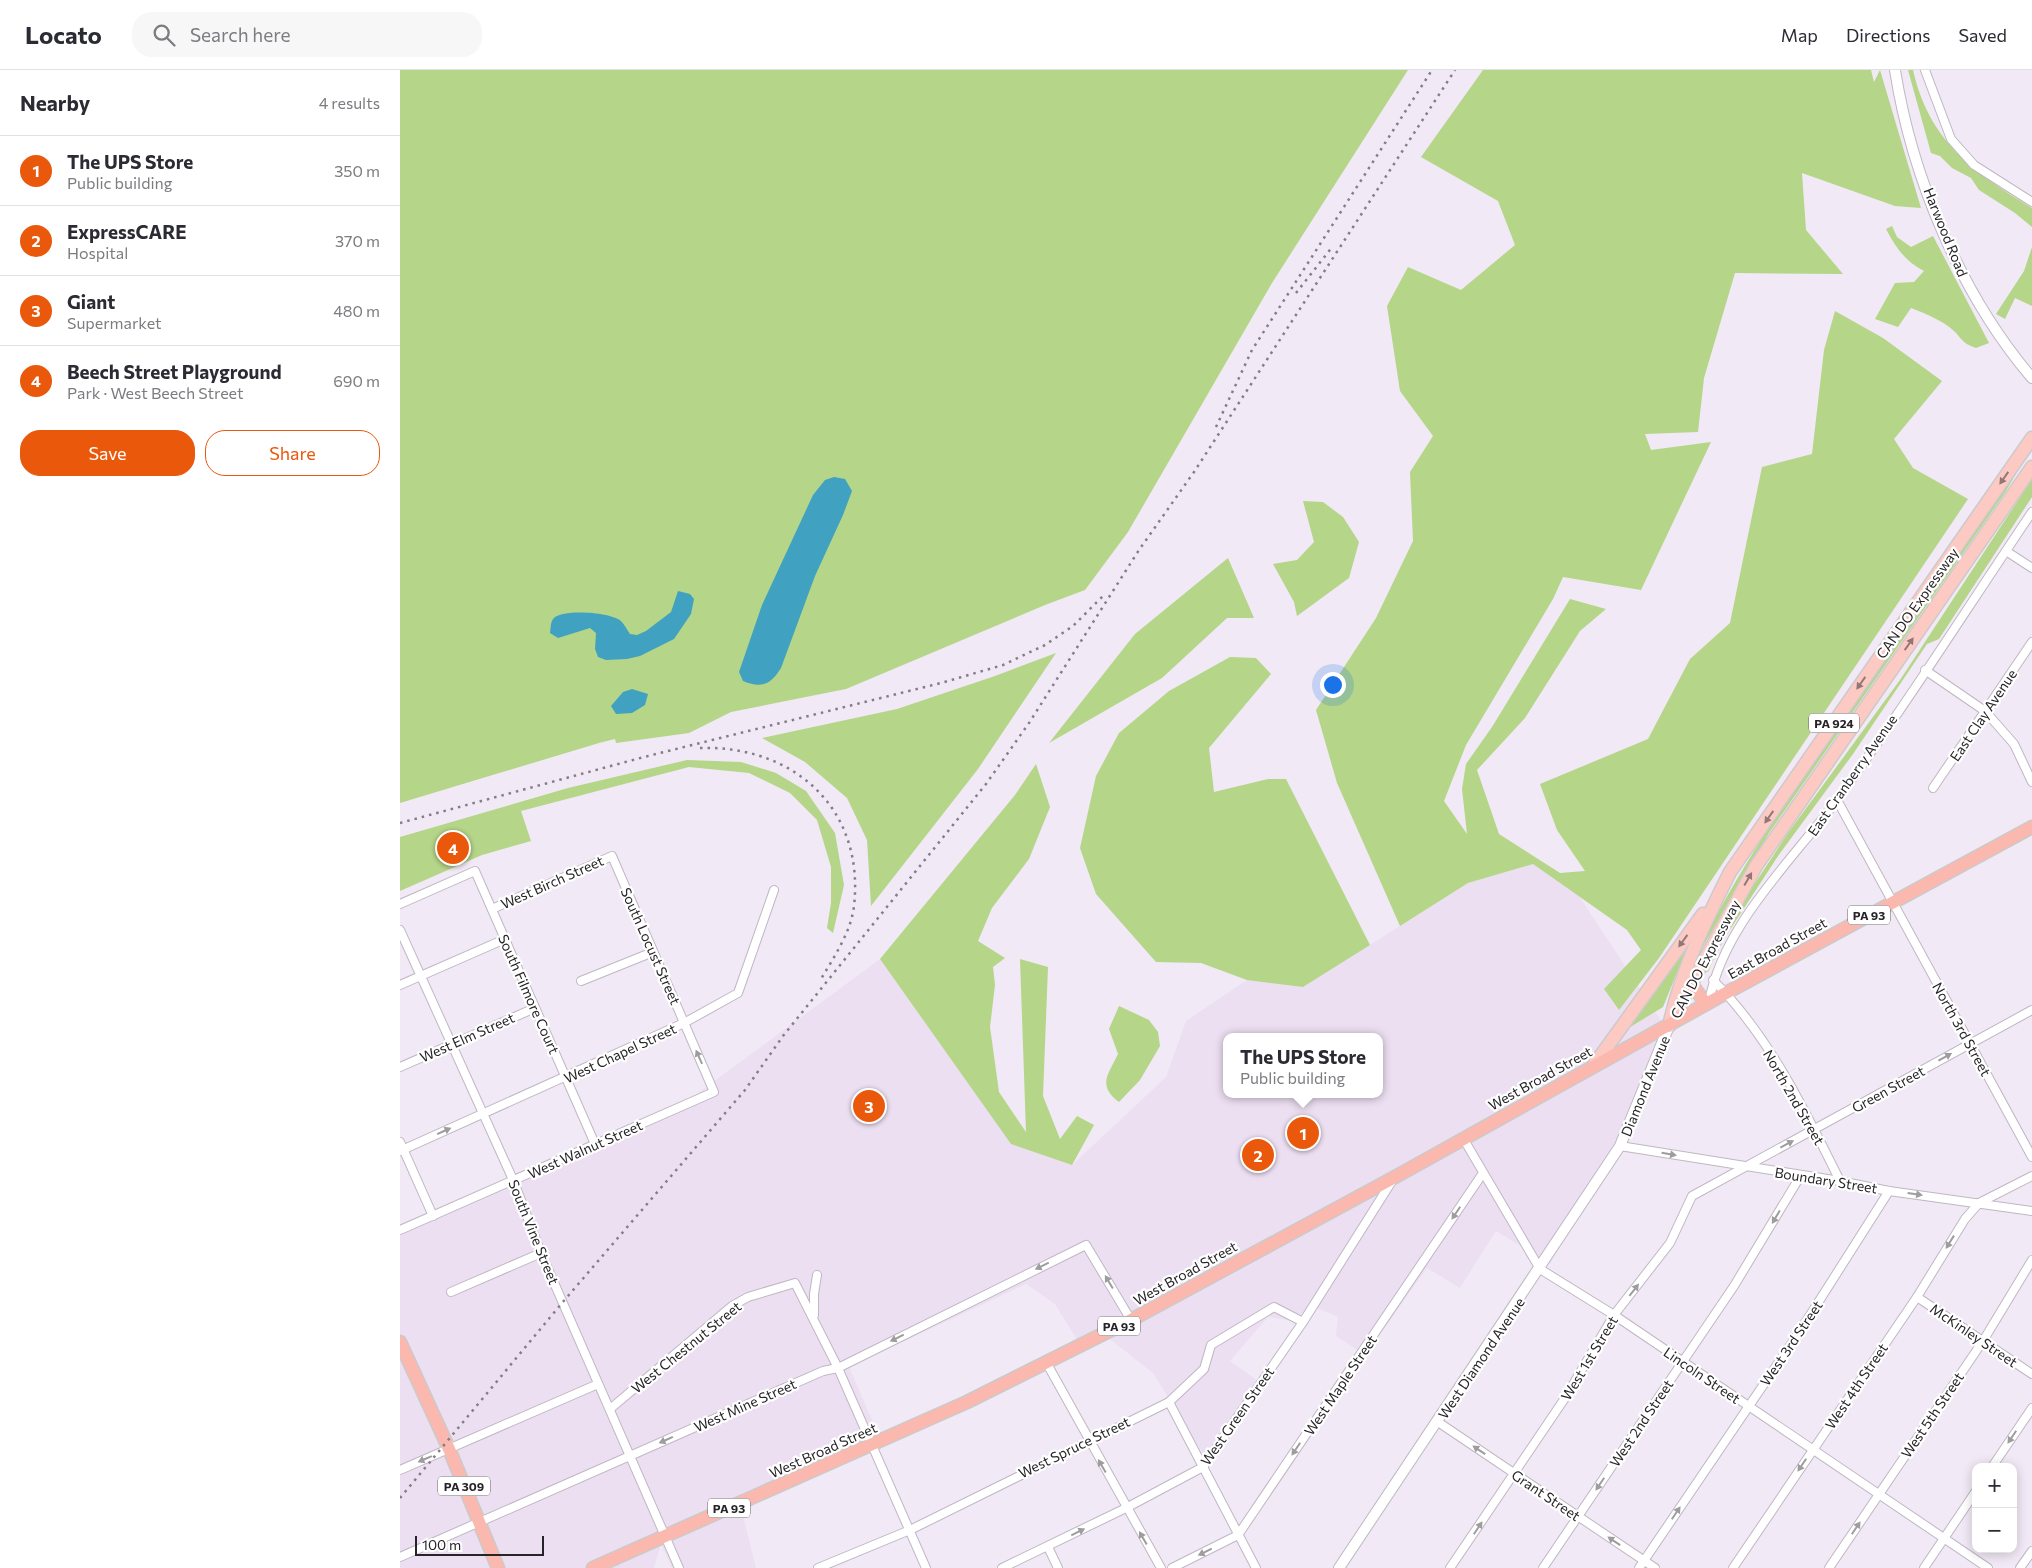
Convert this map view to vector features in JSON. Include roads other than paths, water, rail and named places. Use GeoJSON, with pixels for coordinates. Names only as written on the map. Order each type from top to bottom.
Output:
{"type":"FeatureCollection","features":[{"type":"Feature","properties":{"kind":"highway","name":"East Broad Street"},"geometry":{"type":"LineString","coordinates":[[1669,1026],[1726,992],[2032,827]]}},
{"type":"Feature","properties":{"kind":"highway"},"geometry":{"type":"LineString","coordinates":[[1691,983],[1707,1003]]}},
{"type":"Feature","properties":{"kind":"highway","name":"West Broad Street"},"geometry":{"type":"LineString","coordinates":[[593,1568],[873,1445],[966,1402],[1131,1320],[1394,1177],[1594,1065],[1669,1026]]}},
{"type":"Feature","properties":{"kind":"highway","name":"PA 309"},"geometry":{"type":"LineString","coordinates":[[400,1342],[449,1449],[498,1568]]}},
{"type":"Feature","properties":{"kind":"main road","name":"CAN DO Expressway"},"geometry":{"type":"LineString","coordinates":[[1669,1026],[1676,990],[1701,931],[1730,872],[2032,438]]}},
{"type":"Feature","properties":{"kind":"main road","name":"CAN DO Expressway"},"geometry":{"type":"LineString","coordinates":[[1669,1026],[1756,866],[2032,467]]}},
{"type":"Feature","properties":{"kind":"main road"},"geometry":{"type":"LineString","coordinates":[[1594,1065],[1703,913],[1730,872]]}},
{"type":"Feature","properties":{"kind":"street","name":"Harwood Road"},"geometry":{"type":"LineString","coordinates":[[1895,70],[1916,158],[1942,229],[1966,281],[1990,323],[2032,378]]}},
{"type":"Feature","properties":{"kind":"street"},"geometry":{"type":"LineString","coordinates":[[1925,70],[1951,139],[1974,165],[2032,202]]}},
{"type":"Feature","properties":{"kind":"street","name":"East Cranberry Avenue"},"geometry":{"type":"LineString","coordinates":[[1707,1003],[1713,980],[1745,918],[1837,800],[2032,512]]}},
{"type":"Feature","properties":{"kind":"street"},"geometry":{"type":"LineString","coordinates":[[2006,551],[2032,568]]}},
{"type":"Feature","properties":{"kind":"street","name":"East Clay Avenue"},"geometry":{"type":"LineString","coordinates":[[1933,788],[2032,642]]}},
{"type":"Feature","properties":{"kind":"street"},"geometry":{"type":"LineString","coordinates":[[1926,670],[1985,712],[2014,744],[2032,782]]}},
{"type":"Feature","properties":{"kind":"street","name":"North 3rd Street"},"geometry":{"type":"LineString","coordinates":[[1837,800],[2032,1157]]}},
{"type":"Feature","properties":{"kind":"street","name":"West Birch Street"},"geometry":{"type":"LineString","coordinates":[[492,909],[612,856]]}},
{"type":"Feature","properties":{"kind":"street","name":"South Locust Street"},"geometry":{"type":"LineString","coordinates":[[612,856],[714,1092]]}},
{"type":"Feature","properties":{"kind":"street","name":"South Filmore Court"},"geometry":{"type":"LineString","coordinates":[[400,904],[475,871],[594,1144]]}},
{"type":"Feature","properties":{"kind":"street","name":"West Chapel Street"},"geometry":{"type":"LineString","coordinates":[[402,1150],[566,1078],[684,1023],[738,993],[774,890]]}},
{"type":"Feature","properties":{"kind":"street","name":"South Vine Street"},"geometry":{"type":"LineString","coordinates":[[400,930],[450,1045],[514,1182],[541,1253],[679,1568]]}},
{"type":"Feature","properties":{"kind":"street"},"geometry":{"type":"LineString","coordinates":[[400,985],[505,939]]}},
{"type":"Feature","properties":{"kind":"street"},"geometry":{"type":"LineString","coordinates":[[581,981],[653,952]]}},
{"type":"Feature","properties":{"kind":"street","name":"North 2nd Street"},"geometry":{"type":"LineString","coordinates":[[1713,980],[1726,992],[1778,1063],[1840,1180]]}},
{"type":"Feature","properties":{"kind":"street","name":"West Elm Street"},"geometry":{"type":"LineString","coordinates":[[400,1067],[535,1008]]}},
{"type":"Feature","properties":{"kind":"street","name":"Green Street"},"geometry":{"type":"LineString","coordinates":[[1744,1167],[2032,1010]]}},
{"type":"Feature","properties":{"kind":"street","name":"Diamond Avenue"},"geometry":{"type":"LineString","coordinates":[[1620,1146],[1669,1026]]}},
{"type":"Feature","properties":{"kind":"street","name":"West Walnut Street"},"geometry":{"type":"LineString","coordinates":[[400,1230],[514,1182],[594,1144],[714,1092]]}},
{"type":"Feature","properties":{"kind":"street","name":"Lincoln Street"},"geometry":{"type":"LineString","coordinates":[[1464,1138],[1540,1269],[1614,1315],[1988,1568]]}},
{"type":"Feature","properties":{"kind":"street"},"geometry":{"type":"LineString","coordinates":[[400,1142],[433,1216]]}},
{"type":"Feature","properties":{"kind":"street","name":"Boundary Street"},"geometry":{"type":"LineString","coordinates":[[1620,1146],[1744,1167],[1840,1180],[1890,1191],[2032,1211]]}},
{"type":"Feature","properties":{"kind":"street","name":"West Diamond Avenue"},"geometry":{"type":"LineString","coordinates":[[1339,1568],[1540,1269],[1620,1146]]}},
{"type":"Feature","properties":{"kind":"street","name":"West 1st Street"},"geometry":{"type":"LineString","coordinates":[[1450,1568],[1565,1398],[1614,1315],[1670,1243],[1692,1196],[1744,1167]]}},
{"type":"Feature","properties":{"kind":"street","name":"West Maple Street"},"geometry":{"type":"LineString","coordinates":[[1172,1568],[1238,1535],[1483,1173]]}},
{"type":"Feature","properties":{"kind":"street","name":"West 2nd Street"},"geometry":{"type":"LineString","coordinates":[[1543,1568],[1734,1286],[1801,1175]]}},
{"type":"Feature","properties":{"kind":"street"},"geometry":{"type":"LineString","coordinates":[[1979,1203],[2032,1176]]}},
{"type":"Feature","properties":{"kind":"street","name":"West Green Street"},"geometry":{"type":"LineString","coordinates":[[1002,1568],[1126,1508],[1203,1467],[1303,1322],[1394,1177]]}},
{"type":"Feature","properties":{"kind":"street","name":"West 3rd Street"},"geometry":{"type":"LineString","coordinates":[[1639,1568],[1749,1406],[1890,1191]]}},
{"type":"Feature","properties":{"kind":"street","name":"West 4th Street"},"geometry":{"type":"LineString","coordinates":[[1733,1568],[1916,1296],[1965,1219],[1979,1203]]}},
{"type":"Feature","properties":{"kind":"street","name":"West Mine Street"},"geometry":{"type":"LineString","coordinates":[[400,1557],[823,1371],[838,1368],[1086,1245],[1131,1320]]}},
{"type":"Feature","properties":{"kind":"street"},"geometry":{"type":"LineString","coordinates":[[451,1292],[541,1253]]}},
{"type":"Feature","properties":{"kind":"street","name":"West 5th Street"},"geometry":{"type":"LineString","coordinates":[[1829,1568],[1983,1341],[2032,1260]]}},
{"type":"Feature","properties":{"kind":"street"},"geometry":{"type":"LineString","coordinates":[[817,1275],[814,1317],[873,1445],[926,1568]]}},
{"type":"Feature","properties":{"kind":"street","name":"West Chestnut Street"},"geometry":{"type":"LineString","coordinates":[[610,1409],[732,1306],[748,1297],[795,1283],[814,1317]]}},
{"type":"Feature","properties":{"kind":"street","name":"McKinley Street"},"geometry":{"type":"LineString","coordinates":[[1916,1296],[2032,1374]]}},
{"type":"Feature","properties":{"kind":"street","name":"West Spruce Street"},"geometry":{"type":"LineString","coordinates":[[818,1568],[910,1530],[1087,1440],[1169,1402],[1204,1369],[1211,1345],[1274,1306],[1303,1322]]}},
{"type":"Feature","properties":{"kind":"street"},"geometry":{"type":"LineString","coordinates":[[1046,1362],[1087,1440],[1160,1568]]}},
{"type":"Feature","properties":{"kind":"street"},"geometry":{"type":"LineString","coordinates":[[400,1470],[598,1384]]}},
{"type":"Feature","properties":{"kind":"street"},"geometry":{"type":"LineString","coordinates":[[1169,1402],[1256,1568]]}},
{"type":"Feature","properties":{"kind":"street"},"geometry":{"type":"LineString","coordinates":[[1995,1463],[2032,1408]]}},
{"type":"Feature","properties":{"kind":"street","name":"Grant Street"},"geometry":{"type":"LineString","coordinates":[[1438,1422],[1655,1568]]}},
{"type":"Feature","properties":{"kind":"street"},"geometry":{"type":"LineString","coordinates":[[1924,1568],[1972,1497]]}},
{"type":"Feature","properties":{"kind":"street"},"geometry":{"type":"LineString","coordinates":[[1048,1547],[1058,1568]]}},
{"type":"Feature","properties":{"kind":"street"},"geometry":{"type":"LineString","coordinates":[[2020,1568],[2032,1551]]}},
{"type":"Feature","properties":{"kind":"water"},"geometry":{"type":"Polygon","coordinates":[[[834,477],[845,479],[852,491],[815,576],[781,668],[774,678],[765,684],[756,685],[743,681],[739,672],[762,605],[813,495],[825,480],[834,477]]]}},
{"type":"Feature","properties":{"kind":"water"},"geometry":{"type":"Polygon","coordinates":[[[678,591],[690,594],[694,599],[691,614],[674,639],[640,656],[606,660],[598,657],[595,649],[596,633],[590,628],[558,638],[550,633],[551,623],[559,615],[587,613],[607,615],[615,618],[621,621],[630,634],[637,635],[646,631],[671,612],[678,591]]]}},
{"type":"Feature","properties":{"kind":"water"},"geometry":{"type":"Polygon","coordinates":[[[632,689],[648,694],[645,705],[632,713],[616,714],[611,706],[623,692],[632,689]]]}},
{"type":"Feature","properties":{"kind":"railway"},"geometry":{"type":"LineString","coordinates":[[1216,427],[1252,350],[1432,70]]}},
{"type":"Feature","properties":{"kind":"railway"},"geometry":{"type":"LineString","coordinates":[[400,1498],[562,1303],[745,1090],[783,1036],[986,784],[1029,723],[1139,550],[1194,472],[1455,70]]}},
{"type":"Feature","properties":{"kind":"railway"},"geometry":{"type":"LineString","coordinates":[[1296,293],[1333,246]]}},
{"type":"Feature","properties":{"kind":"railway"},"geometry":{"type":"LineString","coordinates":[[400,823],[644,757],[941,683],[1003,665],[1045,645],[1073,626],[1104,595]]}},
{"type":"Feature","properties":{"kind":"railway"},"geometry":{"type":"LineString","coordinates":[[700,748],[734,750],[765,758],[793,771],[816,790],[835,813],[848,840],[854,871],[854,906],[846,935],[821,979]]}},
{"type":"Feature","properties":{"kind":"place","name":"Beech Street Playground"},"geometry":{"type":"Point","coordinates":[453,848]}},
{"type":"Feature","properties":{"kind":"place","name":"Giant"},"geometry":{"type":"Point","coordinates":[869,1106]}},
{"type":"Feature","properties":{"kind":"place","name":"The UPS Store"},"geometry":{"type":"Point","coordinates":[1303,1133]}},
{"type":"Feature","properties":{"kind":"place","name":"ExpressCARE"},"geometry":{"type":"Point","coordinates":[1258,1155]}}]}
